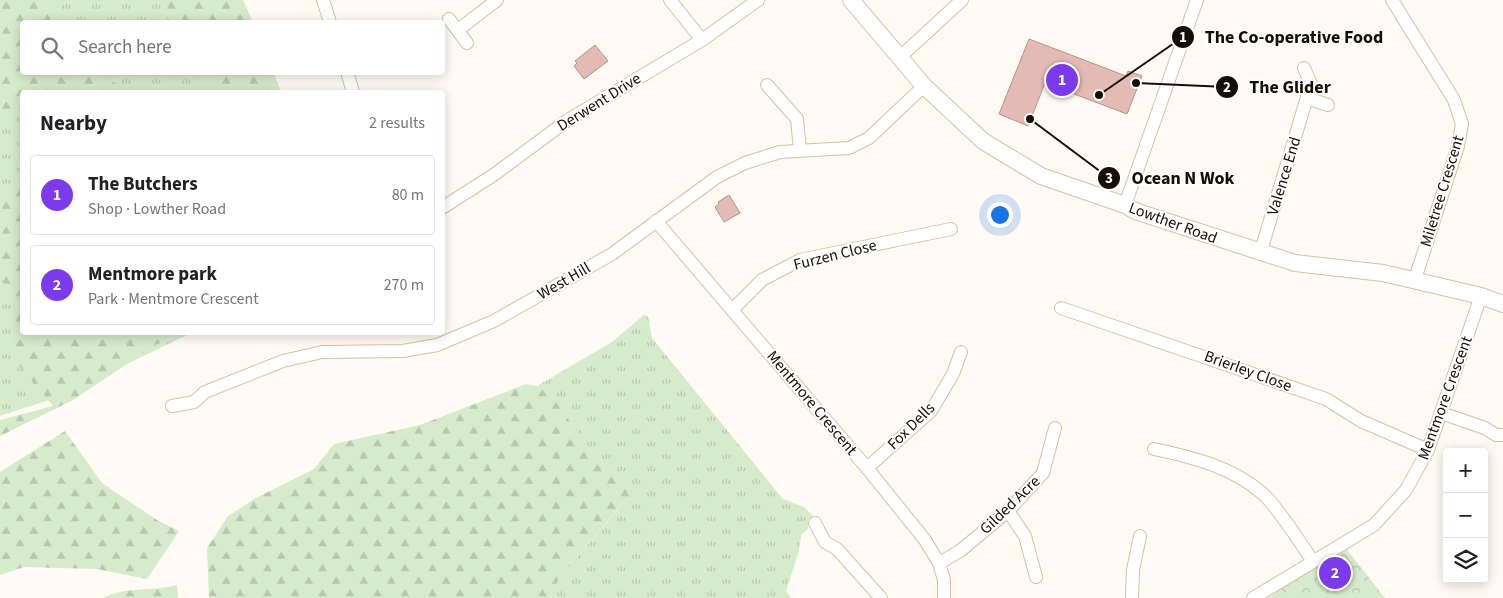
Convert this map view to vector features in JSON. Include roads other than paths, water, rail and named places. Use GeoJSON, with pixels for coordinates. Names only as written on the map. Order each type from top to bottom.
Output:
{"type":"FeatureCollection","features":[{"type":"Feature","properties":{"kind":"street"},"geometry":{"type":"LineString","coordinates":[[323,0],[329,20]]}},
{"type":"Feature","properties":{"kind":"street"},"geometry":{"type":"LineString","coordinates":[[458,30],[497,0]]}},
{"type":"Feature","properties":{"kind":"street"},"geometry":{"type":"LineString","coordinates":[[670,0],[702,40]]}},
{"type":"Feature","properties":{"kind":"street","name":"Derwent Drive"},"geometry":{"type":"LineString","coordinates":[[445,206],[495,174],[568,120],[702,40],[758,0]]}},
{"type":"Feature","properties":{"kind":"street","name":"Lowther Road"},"geometry":{"type":"LineString","coordinates":[[851,0],[924,86],[983,140],[1041,176],[1260,254],[1295,263],[1382,272],[1481,296],[1503,304]]}},
{"type":"Feature","properties":{"kind":"street"},"geometry":{"type":"LineString","coordinates":[[899,58],[962,0]]}},
{"type":"Feature","properties":{"kind":"street"},"geometry":{"type":"LineString","coordinates":[[1125,205],[1197,0]]}},
{"type":"Feature","properties":{"kind":"street","name":"Miletree Crescent"},"geometry":{"type":"LineString","coordinates":[[1392,0],[1454,100],[1462,124],[1458,146],[1415,279]]}},
{"type":"Feature","properties":{"kind":"street"},"geometry":{"type":"LineString","coordinates":[[449,19],[467,44]]}},
{"type":"Feature","properties":{"kind":"street","name":"Valence End"},"geometry":{"type":"LineString","coordinates":[[1260,254],[1311,84],[1304,68]]}},
{"type":"Feature","properties":{"kind":"street"},"geometry":{"type":"LineString","coordinates":[[348,75],[352,90]]}},
{"type":"Feature","properties":{"kind":"street"},"geometry":{"type":"LineString","coordinates":[[767,85],[797,119],[800,150]]}},
{"type":"Feature","properties":{"kind":"street","name":"West Hill"},"geometry":{"type":"LineString","coordinates":[[172,406],[194,402],[205,392],[283,361],[322,352],[403,351],[437,345],[494,321],[612,254],[718,178],[745,163],[780,152],[849,148],[869,138],[924,86]]}},
{"type":"Feature","properties":{"kind":"street"},"geometry":{"type":"LineString","coordinates":[[1307,98],[1328,105]]}},
{"type":"Feature","properties":{"kind":"street","name":"Mentmore Crescent"},"geometry":{"type":"LineString","coordinates":[[656,221],[867,468],[925,540],[939,563],[944,580],[944,598]]}},
{"type":"Feature","properties":{"kind":"street","name":"Furzen Close"},"geometry":{"type":"LineString","coordinates":[[732,310],[762,280],[800,260],[951,229]]}},
{"type":"Feature","properties":{"kind":"street","name":"Mentmore Crescent"},"geometry":{"type":"LineString","coordinates":[[1253,598],[1374,525],[1406,490],[1428,450],[1481,296]]}},
{"type":"Feature","properties":{"kind":"street","name":"Brierley Close"},"geometry":{"type":"LineString","coordinates":[[1061,308],[1326,399],[1361,421],[1428,450]]}},
{"type":"Feature","properties":{"kind":"street","name":"Fox Dells"},"geometry":{"type":"LineString","coordinates":[[867,468],[931,411],[953,374],[961,352]]}},
{"type":"Feature","properties":{"kind":"street"},"geometry":{"type":"LineString","coordinates":[[1441,413],[1485,428],[1496,435],[1503,435]]}},
{"type":"Feature","properties":{"kind":"street","name":"Gilded Acre"},"geometry":{"type":"LineString","coordinates":[[939,563],[960,551],[1008,512],[1043,473],[1055,428]]}},
{"type":"Feature","properties":{"kind":"street"},"geometry":{"type":"LineString","coordinates":[[1154,449],[1178,454],[1234,473],[1264,494],[1313,561]]}},
{"type":"Feature","properties":{"kind":"street"},"geometry":{"type":"LineString","coordinates":[[1008,512],[1025,536],[1036,577]]}},
{"type":"Feature","properties":{"kind":"street"},"geometry":{"type":"LineString","coordinates":[[815,523],[825,542],[837,549],[881,598]]}},
{"type":"Feature","properties":{"kind":"street"},"geometry":{"type":"LineString","coordinates":[[1132,598],[1132,570],[1140,536]]}},
{"type":"Feature","properties":{"kind":"place","name":"The Butchers"},"geometry":{"type":"Point","coordinates":[1062,80]}},
{"type":"Feature","properties":{"kind":"place","name":"The Glider"},"geometry":{"type":"Point","coordinates":[1136,83]}},
{"type":"Feature","properties":{"kind":"place","name":"The Co-operative Food"},"geometry":{"type":"Point","coordinates":[1099,95]}},
{"type":"Feature","properties":{"kind":"place","name":"Ocean N Wok"},"geometry":{"type":"Point","coordinates":[1030,119]}},
{"type":"Feature","properties":{"kind":"place","name":"Mentmore park"},"geometry":{"type":"Point","coordinates":[1335,573]}}]}
